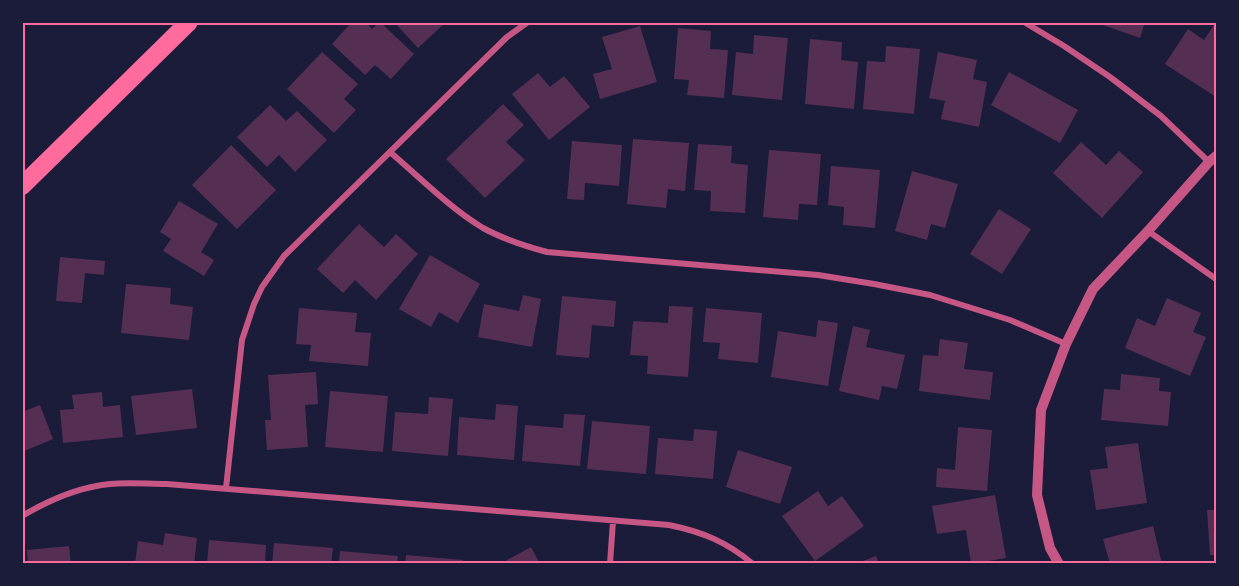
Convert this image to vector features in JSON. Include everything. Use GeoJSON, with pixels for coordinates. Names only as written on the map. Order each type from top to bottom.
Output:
{"type":"FeatureCollection","features":[{"type":"Feature","properties":{"kind":"highway"},"geometry":{"type":"LineString","coordinates":[[22,186],[189,22]]}},
{"type":"Feature","properties":{"kind":"street"},"geometry":{"type":"LineString","coordinates":[[225,488],[242,340],[254,304],[267,279],[284,256],[507,37],[528,22]]}},
{"type":"Feature","properties":{"kind":"street"},"geometry":{"type":"LineString","coordinates":[[1025,23],[1110,77],[1213,159],[1093,289],[1066,344],[1041,410],[1037,495],[1050,548],[1059,564]]}},
{"type":"Feature","properties":{"kind":"street"},"geometry":{"type":"LineString","coordinates":[[390,152],[454,207],[482,227],[514,242],[547,252],[818,275],[874,284],[930,295],[1000,317],[1066,344]]}},
{"type":"Feature","properties":{"kind":"street"},"geometry":{"type":"LineString","coordinates":[[1148,231],[1216,279]]}},
{"type":"Feature","properties":{"kind":"street"},"geometry":{"type":"LineString","coordinates":[[22,516],[75,491],[110,484],[166,484],[669,525],[696,531],[738,551],[753,564]]}},
{"type":"Feature","properties":{"kind":"street"},"geometry":{"type":"LineString","coordinates":[[610,564],[613,521]]}},
{"type":"Feature","properties":{"kind":"building"},"geometry":{"type":"Polygon","coordinates":[[[352,22],[365,22],[372,29],[380,22],[414,54],[391,79],[375,65],[365,75],[332,44],[352,22]]]}},
{"type":"Feature","properties":{"kind":"building"},"geometry":{"type":"Polygon","coordinates":[[[394,22],[446,22],[418,48],[394,22]]]}},
{"type":"Feature","properties":{"kind":"building"},"geometry":{"type":"Polygon","coordinates":[[[1101,22],[1145,22],[1140,38],[1100,24],[1101,22]]]}},
{"type":"Feature","properties":{"kind":"building"},"geometry":{"type":"Polygon","coordinates":[[[1214,25],[1216,27],[1216,97],[1165,64],[1188,29],[1204,40],[1214,25]]]}},
{"type":"Feature","properties":{"kind":"building"},"geometry":{"type":"Polygon","coordinates":[[[640,26],[657,82],[600,99],[593,74],[612,69],[602,37],[640,26]]]}},
{"type":"Feature","properties":{"kind":"building"},"geometry":{"type":"Polygon","coordinates":[[[678,28],[711,31],[710,49],[728,50],[724,98],[687,95],[689,80],[674,79],[678,28]]]}},
{"type":"Feature","properties":{"kind":"building"},"geometry":{"type":"Polygon","coordinates":[[[754,35],[788,38],[782,100],[732,95],[736,52],[753,54],[754,35]]]}},
{"type":"Feature","properties":{"kind":"building"},"geometry":{"type":"Polygon","coordinates":[[[810,39],[842,42],[841,60],[858,62],[854,109],[805,104],[810,39]]]}},
{"type":"Feature","properties":{"kind":"building"},"geometry":{"type":"Polygon","coordinates":[[[886,46],[920,49],[914,114],[863,109],[867,61],[885,62],[886,46]]]}},
{"type":"Feature","properties":{"kind":"building"},"geometry":{"type":"Polygon","coordinates":[[[322,52],[358,84],[344,99],[356,110],[334,133],[287,89],[322,52]]]}},
{"type":"Feature","properties":{"kind":"building"},"geometry":{"type":"Polygon","coordinates":[[[938,52],[977,60],[973,79],[987,82],[979,127],[941,119],[945,101],[929,98],[938,52]]]}},
{"type":"Feature","properties":{"kind":"building"},"geometry":{"type":"Polygon","coordinates":[[[1009,72],[1078,110],[1060,143],[991,105],[1009,72]]]}},
{"type":"Feature","properties":{"kind":"building"},"geometry":{"type":"Polygon","coordinates":[[[538,73],[550,87],[564,76],[590,107],[549,140],[512,94],[538,73]]]}},
{"type":"Feature","properties":{"kind":"building"},"geometry":{"type":"Polygon","coordinates":[[[503,104],[524,125],[506,142],[525,160],[485,198],[446,159],[503,104]]]}},
{"type":"Feature","properties":{"kind":"building"},"geometry":{"type":"Polygon","coordinates":[[[270,105],[286,121],[297,111],[327,140],[295,172],[279,155],[267,167],[237,137],[270,105]]]}},
{"type":"Feature","properties":{"kind":"building"},"geometry":{"type":"Polygon","coordinates":[[[633,139],[689,143],[685,191],[668,189],[666,208],[627,204],[633,139]]]}},
{"type":"Feature","properties":{"kind":"building"},"geometry":{"type":"Polygon","coordinates":[[[572,141],[622,145],[619,186],[585,183],[584,200],[567,199],[572,141]]]}},
{"type":"Feature","properties":{"kind":"building"},"geometry":{"type":"Polygon","coordinates":[[[1081,142],[1106,165],[1119,151],[1143,172],[1102,218],[1053,173],[1081,142]]]}},
{"type":"Feature","properties":{"kind":"building"},"geometry":{"type":"Polygon","coordinates":[[[698,144],[732,146],[731,163],[748,165],[745,213],[710,211],[711,191],[694,190],[698,144]]]}},
{"type":"Feature","properties":{"kind":"building"},"geometry":{"type":"Polygon","coordinates":[[[231,145],[276,190],[237,229],[192,185],[231,145]]]}},
{"type":"Feature","properties":{"kind":"building"},"geometry":{"type":"Polygon","coordinates":[[[769,150],[821,154],[817,205],[799,204],[798,220],[763,217],[769,150]]]}},
{"type":"Feature","properties":{"kind":"building"},"geometry":{"type":"Polygon","coordinates":[[[831,166],[880,170],[875,228],[843,225],[844,207],[828,205],[831,166]]]}},
{"type":"Feature","properties":{"kind":"building"},"geometry":{"type":"Polygon","coordinates":[[[912,171],[958,184],[945,228],[931,224],[927,240],[895,231],[912,171]]]}},
{"type":"Feature","properties":{"kind":"building"},"geometry":{"type":"Polygon","coordinates":[[[179,201],[218,224],[201,252],[214,260],[204,276],[163,251],[171,239],[160,232],[179,201]]]}},
{"type":"Feature","properties":{"kind":"building"},"geometry":{"type":"Polygon","coordinates":[[[999,209],[1031,229],[1002,274],[970,254],[999,209]]]}},
{"type":"Feature","properties":{"kind":"building"},"geometry":{"type":"Polygon","coordinates":[[[359,224],[384,247],[396,234],[418,254],[376,300],[355,280],[343,293],[317,269],[359,224]]]}},
{"type":"Feature","properties":{"kind":"building"},"geometry":{"type":"Polygon","coordinates":[[[430,255],[480,284],[458,323],[439,312],[431,327],[399,309],[430,255]]]}},
{"type":"Feature","properties":{"kind":"building"},"geometry":{"type":"Polygon","coordinates":[[[60,257],[105,261],[104,275],[85,273],[82,303],[56,301],[60,257]]]}},
{"type":"Feature","properties":{"kind":"building"},"geometry":{"type":"Polygon","coordinates":[[[126,284],[171,288],[170,304],[193,307],[189,340],[121,333],[126,284]]]}},
{"type":"Feature","properties":{"kind":"building"},"geometry":{"type":"Polygon","coordinates":[[[523,295],[541,299],[532,347],[478,337],[484,304],[519,311],[523,295]]]}},
{"type":"Feature","properties":{"kind":"building"},"geometry":{"type":"Polygon","coordinates":[[[562,296],[616,301],[614,327],[592,325],[589,358],[556,355],[562,296]]]}},
{"type":"Feature","properties":{"kind":"building"},"geometry":{"type":"Polygon","coordinates":[[[1167,298],[1201,313],[1193,332],[1206,337],[1190,376],[1125,348],[1137,318],[1155,326],[1167,298]]]}},
{"type":"Feature","properties":{"kind":"building"},"geometry":{"type":"Polygon","coordinates":[[[669,306],[693,307],[688,377],[647,374],[648,356],[630,355],[633,321],[668,323],[669,306]]]}},
{"type":"Feature","properties":{"kind":"building"},"geometry":{"type":"Polygon","coordinates":[[[299,308],[357,313],[355,332],[371,333],[368,366],[309,361],[311,345],[296,344],[299,308]]]}},
{"type":"Feature","properties":{"kind":"building"},"geometry":{"type":"Polygon","coordinates":[[[706,308],[762,313],[758,363],[718,359],[720,343],[703,342],[706,308]]]}},
{"type":"Feature","properties":{"kind":"building"},"geometry":{"type":"Polygon","coordinates":[[[818,320],[838,323],[828,386],[771,377],[778,331],[816,337],[818,320]]]}},
{"type":"Feature","properties":{"kind":"building"},"geometry":{"type":"Polygon","coordinates":[[[853,326],[870,330],[866,347],[905,355],[897,389],[882,386],[879,400],[839,391],[853,326]]]}},
{"type":"Feature","properties":{"kind":"building"},"geometry":{"type":"Polygon","coordinates":[[[940,339],[968,343],[964,369],[993,372],[990,400],[919,391],[923,355],[938,356],[940,339]]]}},
{"type":"Feature","properties":{"kind":"building"},"geometry":{"type":"Polygon","coordinates":[[[316,372],[318,404],[305,405],[308,447],[267,450],[265,420],[271,420],[268,375],[316,372]]]}},
{"type":"Feature","properties":{"kind":"building"},"geometry":{"type":"Polygon","coordinates":[[[1121,374],[1160,378],[1159,391],[1171,392],[1168,426],[1101,420],[1104,389],[1120,390],[1121,374]]]}},
{"type":"Feature","properties":{"kind":"building"},"geometry":{"type":"Polygon","coordinates":[[[192,389],[197,428],[136,435],[131,396],[192,389]]]}},
{"type":"Feature","properties":{"kind":"building"},"geometry":{"type":"Polygon","coordinates":[[[330,391],[388,396],[383,452],[325,447],[330,391]]]}},
{"type":"Feature","properties":{"kind":"building"},"geometry":{"type":"Polygon","coordinates":[[[102,392],[103,407],[120,405],[123,437],[63,443],[60,410],[74,409],[72,395],[102,392]]]}},
{"type":"Feature","properties":{"kind":"building"},"geometry":{"type":"Polygon","coordinates":[[[429,397],[453,399],[448,456],[392,451],[395,412],[428,414],[429,397]]]}},
{"type":"Feature","properties":{"kind":"building"},"geometry":{"type":"Polygon","coordinates":[[[496,404],[518,406],[514,460],[457,455],[459,417],[495,420],[496,404]]]}},
{"type":"Feature","properties":{"kind":"building"},"geometry":{"type":"Polygon","coordinates":[[[40,405],[53,439],[22,452],[22,412],[40,405]]]}},
{"type":"Feature","properties":{"kind":"building"},"geometry":{"type":"Polygon","coordinates":[[[564,414],[585,415],[580,466],[522,461],[525,425],[563,428],[564,414]]]}},
{"type":"Feature","properties":{"kind":"building"},"geometry":{"type":"Polygon","coordinates":[[[592,421],[650,426],[646,474],[587,469],[592,421]]]}},
{"type":"Feature","properties":{"kind":"building"},"geometry":{"type":"Polygon","coordinates":[[[958,427],[992,430],[987,491],[936,487],[937,468],[955,470],[958,427]]]}},
{"type":"Feature","properties":{"kind":"building"},"geometry":{"type":"Polygon","coordinates":[[[694,429],[717,431],[713,479],[655,474],[658,438],[693,441],[694,429]]]}},
{"type":"Feature","properties":{"kind":"building"},"geometry":{"type":"Polygon","coordinates":[[[1138,443],[1147,503],[1096,510],[1090,470],[1108,468],[1105,447],[1138,443]]]}},
{"type":"Feature","properties":{"kind":"building"},"geometry":{"type":"Polygon","coordinates":[[[738,450],[792,467],[780,504],[726,487],[738,450]]]}},
{"type":"Feature","properties":{"kind":"building"},"geometry":{"type":"Polygon","coordinates":[[[818,491],[828,506],[842,496],[864,526],[815,561],[782,516],[818,491]]]}},
{"type":"Feature","properties":{"kind":"building"},"geometry":{"type":"Polygon","coordinates":[[[995,495],[1006,558],[971,564],[966,530],[937,534],[932,506],[995,495]]]}},
{"type":"Feature","properties":{"kind":"building"},"geometry":{"type":"Polygon","coordinates":[[[1207,510],[1216,510],[1216,555],[1210,555],[1207,510]]]}},
{"type":"Feature","properties":{"kind":"building"},"geometry":{"type":"Polygon","coordinates":[[[1153,526],[1162,564],[1110,564],[1103,539],[1153,526]]]}},
{"type":"Feature","properties":{"kind":"building"},"geometry":{"type":"Polygon","coordinates":[[[165,533],[197,538],[194,564],[135,564],[138,541],[163,545],[165,533]]]}},
{"type":"Feature","properties":{"kind":"building"},"geometry":{"type":"Polygon","coordinates":[[[209,540],[266,545],[265,564],[207,564],[209,540]]]}},
{"type":"Feature","properties":{"kind":"building"},"geometry":{"type":"Polygon","coordinates":[[[274,543],[333,548],[331,564],[272,564],[274,543]]]}},
{"type":"Feature","properties":{"kind":"building"},"geometry":{"type":"Polygon","coordinates":[[[69,546],[71,564],[28,564],[27,550],[69,546]]]}},
{"type":"Feature","properties":{"kind":"building"},"geometry":{"type":"Polygon","coordinates":[[[531,547],[540,564],[500,564],[531,547]]]}},
{"type":"Feature","properties":{"kind":"building"},"geometry":{"type":"Polygon","coordinates":[[[340,551],[398,556],[397,564],[339,564],[340,551]]]}},
{"type":"Feature","properties":{"kind":"building"},"geometry":{"type":"Polygon","coordinates":[[[406,555],[463,560],[463,564],[405,564],[406,555]]]}},
{"type":"Feature","properties":{"kind":"building"},"geometry":{"type":"Polygon","coordinates":[[[876,556],[879,564],[858,564],[858,563],[876,556]]]}}]}
